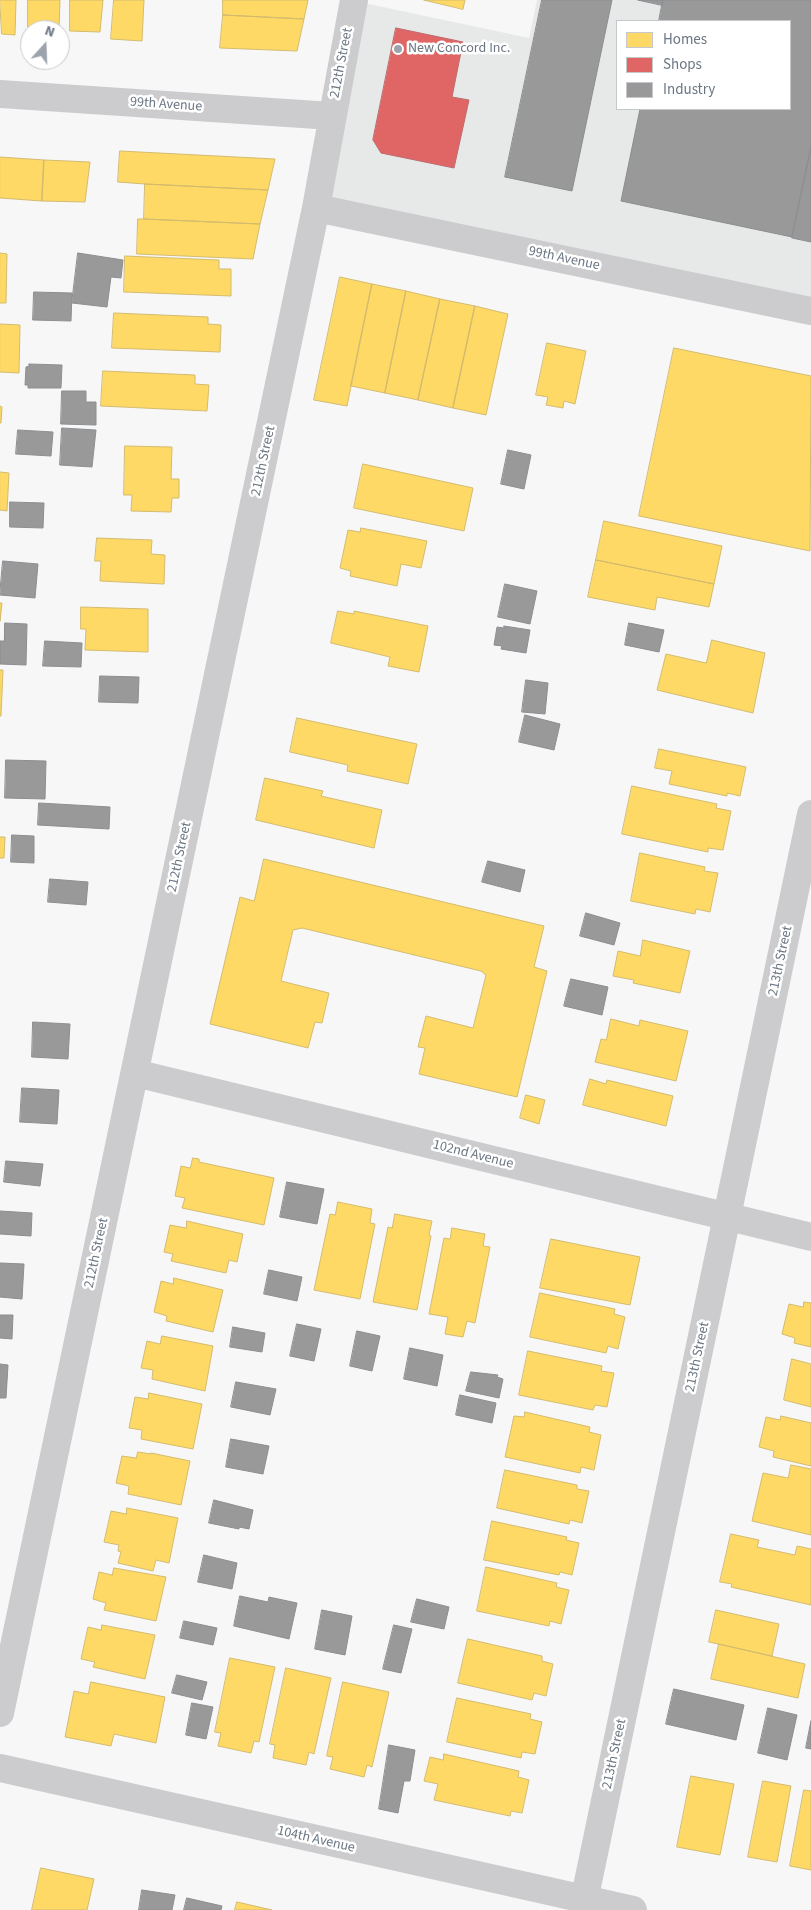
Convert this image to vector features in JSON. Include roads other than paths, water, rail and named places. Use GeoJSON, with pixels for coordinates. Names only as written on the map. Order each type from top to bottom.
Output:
{"type":"FeatureCollection","features":[{"type":"Feature","properties":{"kind":"street","name":"212th Street"},"geometry":{"type":"LineString","coordinates":[[0,1713],[316,208],[354,0]]}},
{"type":"Feature","properties":{"kind":"street","name":"99th Avenue"},"geometry":{"type":"LineString","coordinates":[[0,94],[332,116]]}},
{"type":"Feature","properties":{"kind":"street","name":"99th Avenue"},"geometry":{"type":"LineString","coordinates":[[316,208],[811,310]]}},
{"type":"Feature","properties":{"kind":"street","name":"213th Street"},"geometry":{"type":"LineString","coordinates":[[584,1900],[811,814]]}},
{"type":"Feature","properties":{"kind":"street","name":"102nd Avenue"},"geometry":{"type":"LineString","coordinates":[[135,1073],[811,1237]]}},
{"type":"Feature","properties":{"kind":"street","name":"104th Avenue"},"geometry":{"type":"LineString","coordinates":[[0,1768],[633,1910]]}},
{"type":"Feature","properties":{"kind":"place","name":"New Concord Inc."},"geometry":{"type":"Point","coordinates":[398,49]}}]}
